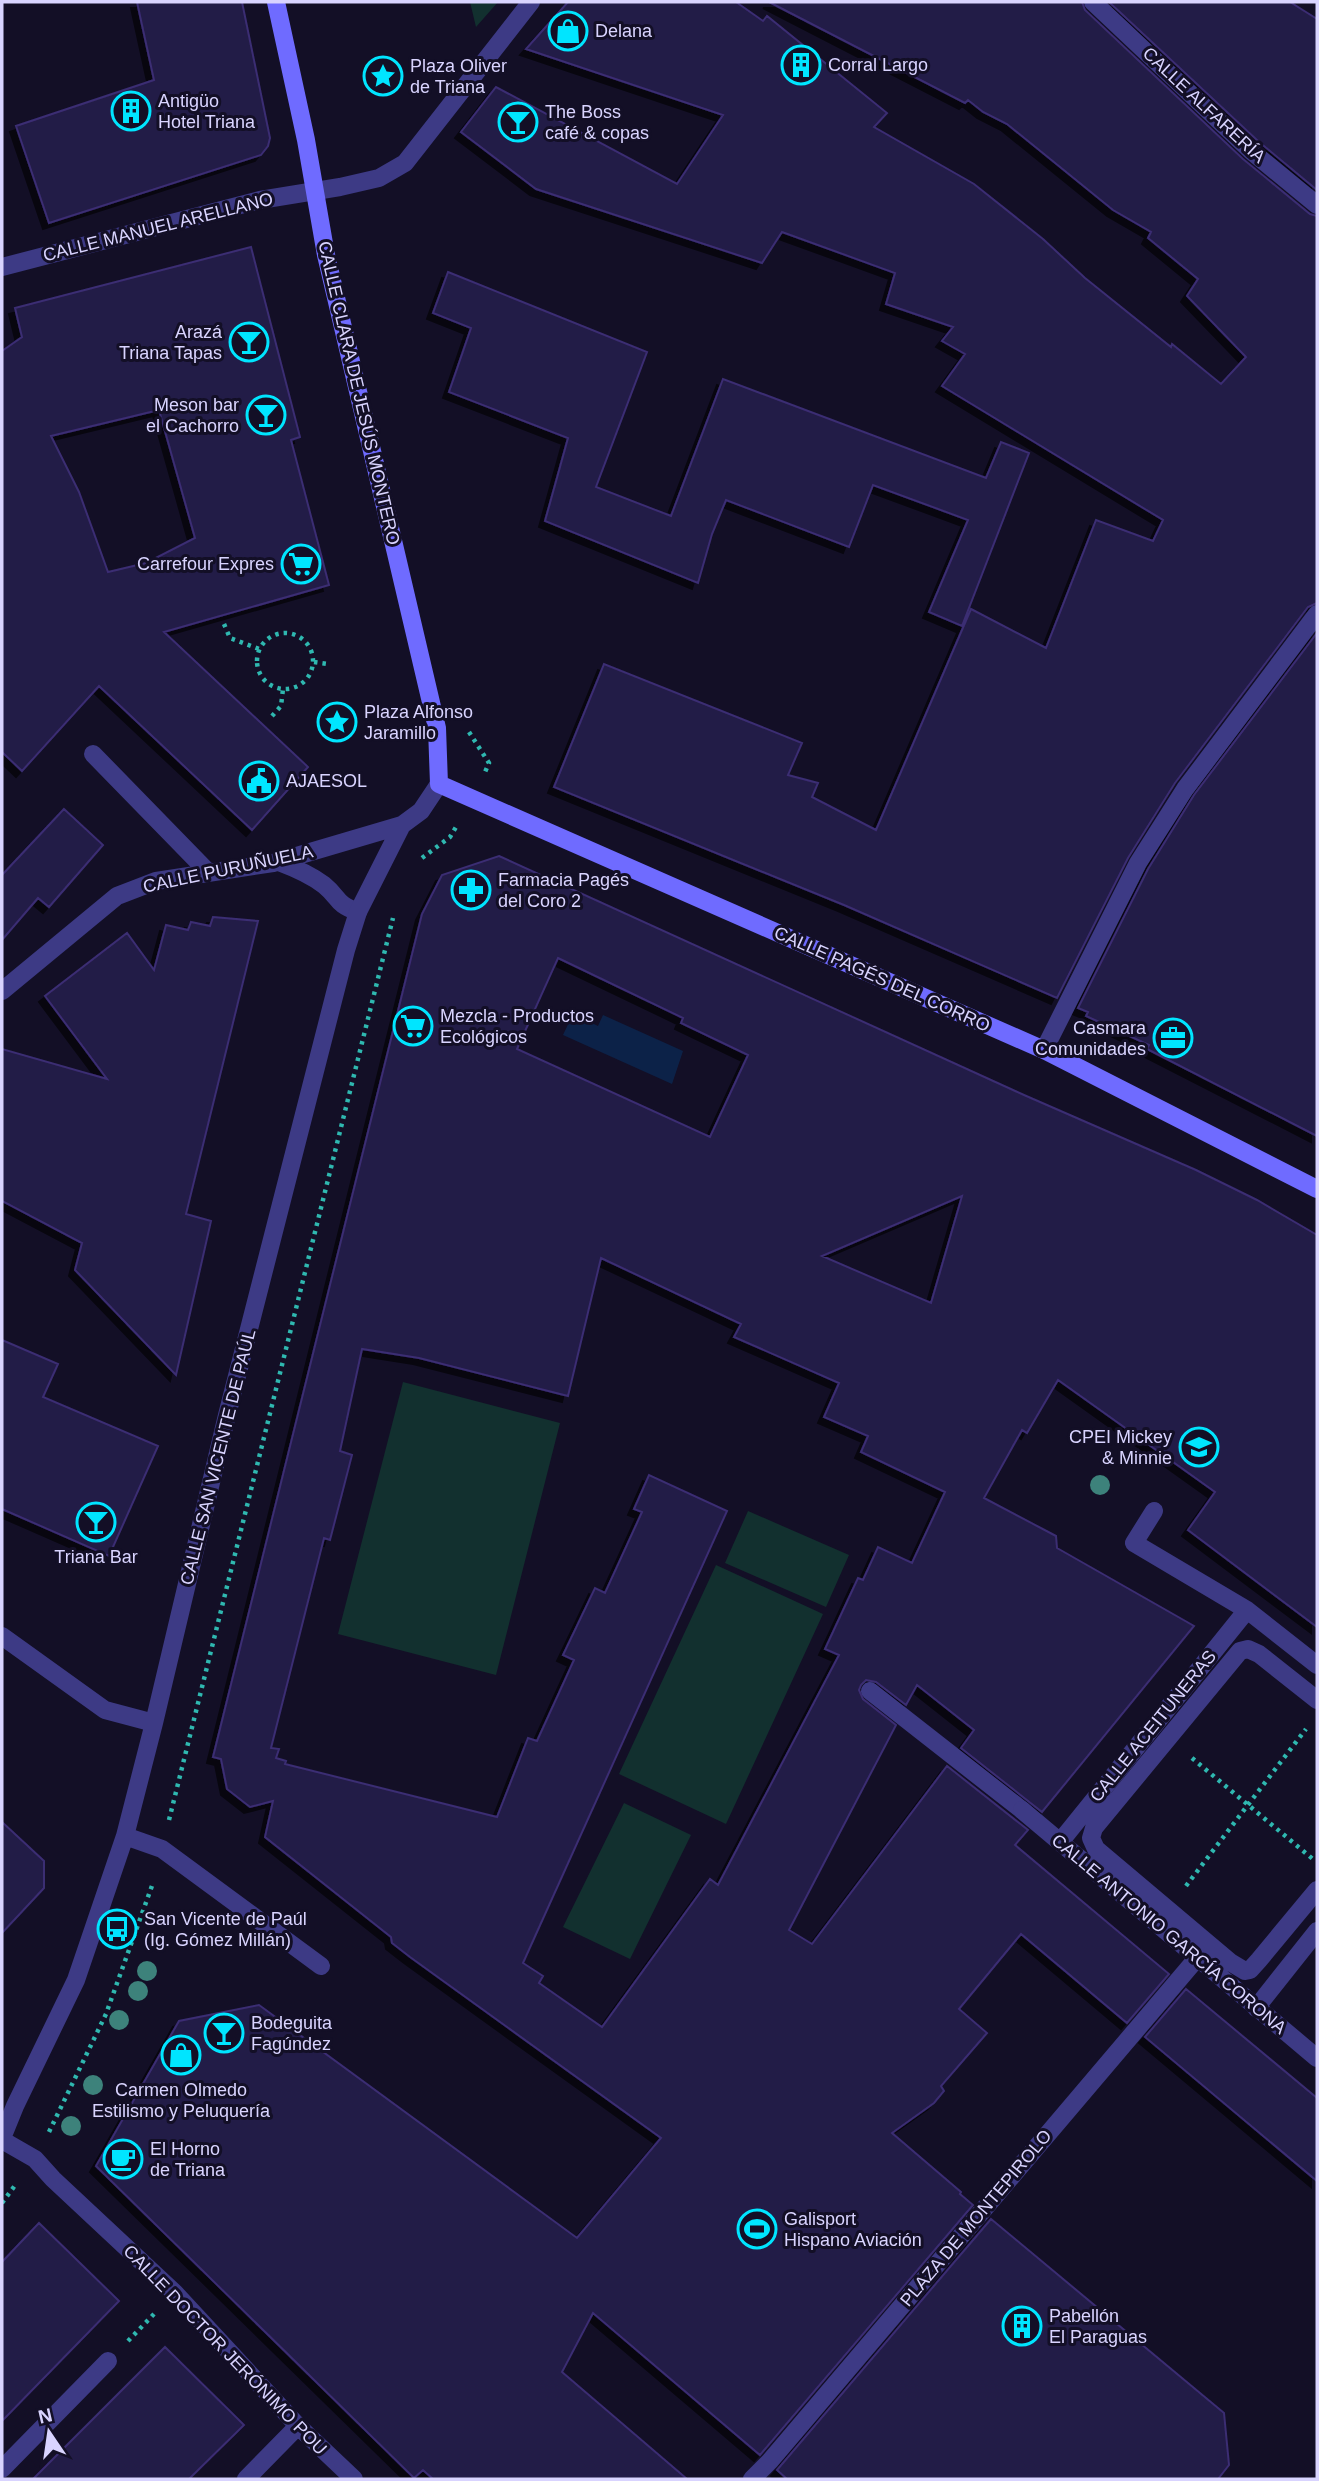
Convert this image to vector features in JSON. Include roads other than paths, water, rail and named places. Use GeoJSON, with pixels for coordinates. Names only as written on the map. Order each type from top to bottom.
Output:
{"type":"FeatureCollection","features":[{"type":"Feature","properties":{"kind":"main road","name":"CALLE CLARA DE JESÚS MONTERO"},"geometry":{"type":"LineString","coordinates":[[276,2],[326,255],[437,727],[439,784]]}},
{"type":"Feature","properties":{"kind":"main road","name":"CALLE PAGÉS DEL CORRO"},"geometry":{"type":"LineString","coordinates":[[439,784],[1044,1050],[1317,1189]]}},
{"type":"Feature","properties":{"kind":"street","name":"CALLE MANUEL ARELLANO"},"geometry":{"type":"LineString","coordinates":[[2,267],[260,200],[379,178],[405,163],[531,2]]}},
{"type":"Feature","properties":{"kind":"street","name":"CALLE ALFARERÍA"},"geometry":{"type":"LineString","coordinates":[[1093,2],[1250,150],[1317,205]]}},
{"type":"Feature","properties":{"kind":"street"},"geometry":{"type":"LineString","coordinates":[[1044,1050],[1138,863],[1185,789],[1317,614]]}},
{"type":"Feature","properties":{"kind":"street"},"geometry":{"type":"LineString","coordinates":[[93,754],[209,873]]}},
{"type":"Feature","properties":{"kind":"street","name":"CALLE SAN VICENTE DE PAÚL"},"geometry":{"type":"LineString","coordinates":[[2,2139],[15,2106],[76,1980],[125,1836],[227,1415],[358,912],[402,825],[421,811],[439,784]]}},
{"type":"Feature","properties":{"kind":"street","name":"CALLE PURUÑUELA"},"geometry":{"type":"LineString","coordinates":[[2,990],[117,896],[156,881],[279,862],[402,825]]}},
{"type":"Feature","properties":{"kind":"street"},"geometry":{"type":"LineString","coordinates":[[279,862],[299,870],[325,886],[341,905],[358,912]]}},
{"type":"Feature","properties":{"kind":"street"},"geometry":{"type":"LineString","coordinates":[[1154,1511],[1134,1543],[1247,1610],[1317,1665]]}},
{"type":"Feature","properties":{"kind":"street","name":"CALLE ACEITUNERAS"},"geometry":{"type":"LineString","coordinates":[[1060,1842],[1247,1610]]}},
{"type":"Feature","properties":{"kind":"street"},"geometry":{"type":"LineString","coordinates":[[2,1636],[105,1710],[154,1723]]}},
{"type":"Feature","properties":{"kind":"street"},"geometry":{"type":"LineString","coordinates":[[1317,1700],[1259,1654],[1244,1649],[1234,1657],[1094,1828],[1091,1838],[1096,1849],[1230,1962],[1245,1971],[1250,1970],[1259,1960],[1317,1890]]}},
{"type":"Feature","properties":{"kind":"street","name":"CALLE ANTONIO GARCÍA CORONA"},"geometry":{"type":"LineString","coordinates":[[870,1691],[1022,1810],[1317,2058]]}},
{"type":"Feature","properties":{"kind":"street"},"geometry":{"type":"LineString","coordinates":[[125,1836],[162,1849],[321,1966]]}},
{"type":"Feature","properties":{"kind":"street"},"geometry":{"type":"LineString","coordinates":[[1256,2008],[1317,1931]]}},
{"type":"Feature","properties":{"kind":"street","name":"PLAZA DE MONTEPIROLO"},"geometry":{"type":"LineString","coordinates":[[752,2479],[1198,1957]]}},
{"type":"Feature","properties":{"kind":"street","name":"CALLE DOCTOR JERÓNIMO POU"},"geometry":{"type":"LineString","coordinates":[[2,2139],[35,2159],[175,2293],[298,2426],[354,2479]]}},
{"type":"Feature","properties":{"kind":"street"},"geometry":{"type":"LineString","coordinates":[[2,2469],[108,2361]]}},
{"type":"Feature","properties":{"kind":"street"},"geometry":{"type":"LineString","coordinates":[[246,2479],[298,2426]]}},
{"type":"Feature","properties":{"kind":"water"},"geometry":{"type":"Polygon","coordinates":[[[573,1014],[598,1026],[603,1015],[683,1051],[672,1084],[563,1035],[573,1014]]]}},
{"type":"Feature","properties":{"kind":"place","name":"Delana"},"geometry":{"type":"Point","coordinates":[568,31]}},
{"type":"Feature","properties":{"kind":"place","name":"Corral Largo"},"geometry":{"type":"Point","coordinates":[801,65]}},
{"type":"Feature","properties":{"kind":"place","name":"Plaza Oliver de Triana"},"geometry":{"type":"Point","coordinates":[383,76]}},
{"type":"Feature","properties":{"kind":"place","name":"Antigüo Hotel Triana"},"geometry":{"type":"Point","coordinates":[131,111]}},
{"type":"Feature","properties":{"kind":"place","name":"The Boss café & copas"},"geometry":{"type":"Point","coordinates":[518,122]}},
{"type":"Feature","properties":{"kind":"place","name":"Arazá Triana Tapas"},"geometry":{"type":"Point","coordinates":[249,342]}},
{"type":"Feature","properties":{"kind":"place","name":"Meson bar el Cachorro"},"geometry":{"type":"Point","coordinates":[266,415]}},
{"type":"Feature","properties":{"kind":"place","name":"Carrefour Expres"},"geometry":{"type":"Point","coordinates":[301,564]}},
{"type":"Feature","properties":{"kind":"place","name":"Plaza Alfonso Jaramillo"},"geometry":{"type":"Point","coordinates":[337,722]}},
{"type":"Feature","properties":{"kind":"place","name":"AJAESOL"},"geometry":{"type":"Point","coordinates":[259,781]}},
{"type":"Feature","properties":{"kind":"place","name":"Farmacia Pagés del Coro 2"},"geometry":{"type":"Point","coordinates":[471,890]}},
{"type":"Feature","properties":{"kind":"place","name":"Mezcla - Productos Ecológicos"},"geometry":{"type":"Point","coordinates":[413,1026]}},
{"type":"Feature","properties":{"kind":"place","name":"Casmara Comunidades"},"geometry":{"type":"Point","coordinates":[1173,1038]}},
{"type":"Feature","properties":{"kind":"place","name":"CPEI Mickey & Minnie"},"geometry":{"type":"Point","coordinates":[1199,1447]}},
{"type":"Feature","properties":{"kind":"place","name":"Triana Bar"},"geometry":{"type":"Point","coordinates":[96,1522]}},
{"type":"Feature","properties":{"kind":"place","name":"San Vicente de Paúl (Ig. Gómez Millán)"},"geometry":{"type":"Point","coordinates":[117,1929]}},
{"type":"Feature","properties":{"kind":"place","name":"Bodeguita Fagúndez"},"geometry":{"type":"Point","coordinates":[224,2033]}},
{"type":"Feature","properties":{"kind":"place","name":"Carmen Olmedo Estilismo y Peluquería"},"geometry":{"type":"Point","coordinates":[181,2055]}},
{"type":"Feature","properties":{"kind":"place","name":"El Horno de Triana"},"geometry":{"type":"Point","coordinates":[123,2159]}},
{"type":"Feature","properties":{"kind":"place","name":"Galisport Hispano Aviación"},"geometry":{"type":"Point","coordinates":[757,2229]}},
{"type":"Feature","properties":{"kind":"place","name":"Pabellón El Paraguas"},"geometry":{"type":"Point","coordinates":[1022,2326]}}]}
